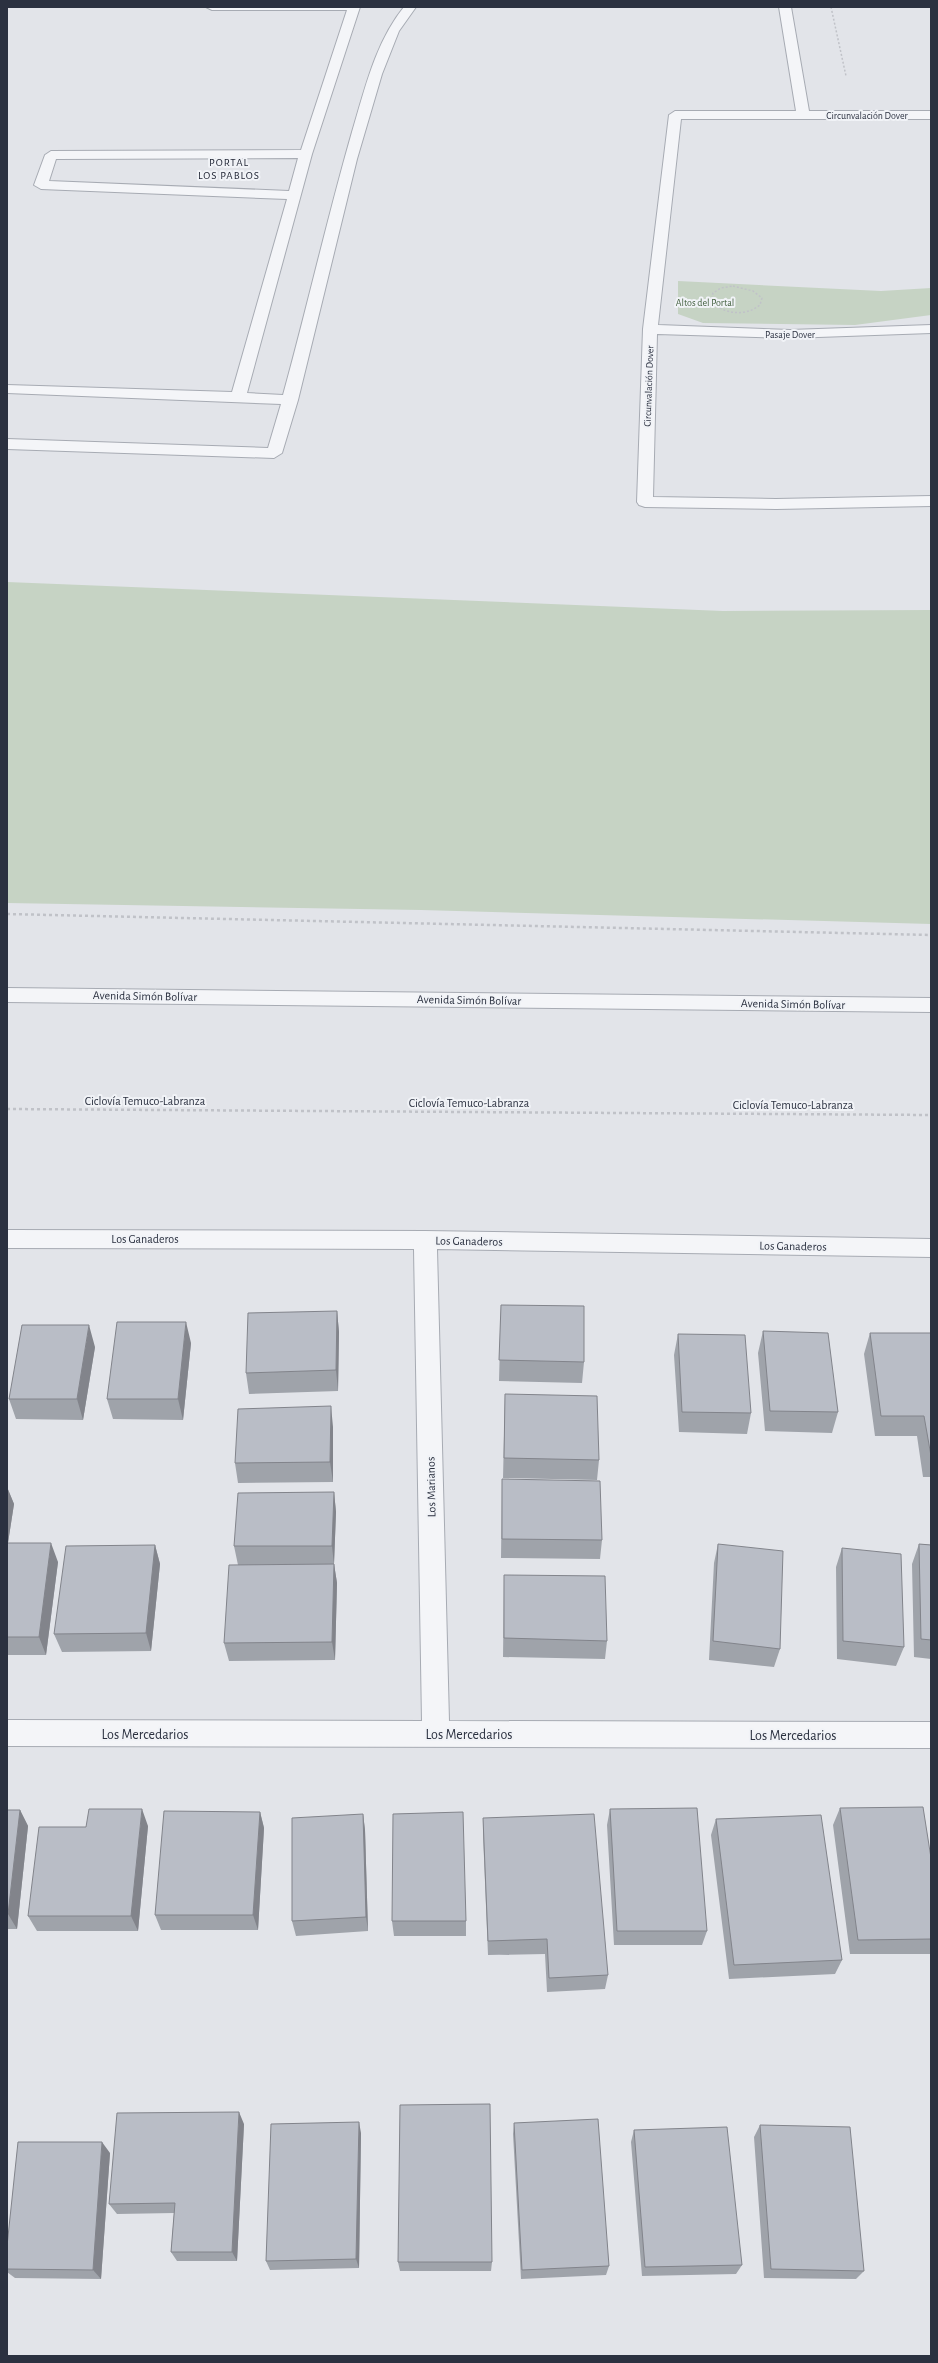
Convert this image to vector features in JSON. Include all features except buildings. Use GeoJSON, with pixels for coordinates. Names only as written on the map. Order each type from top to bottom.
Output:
{"type":"FeatureCollection","features":[{"type":"Feature","properties":{"kind":"street"},"geometry":{"type":"LineString","coordinates":[[212,7],[354,7],[306,154],[238,397]]}},
{"type":"Feature","properties":{"kind":"street"},"geometry":{"type":"LineString","coordinates":[[7,444],[274,453],[290,400],[347,169],[382,55],[393,30],[410,7]]}},
{"type":"Feature","properties":{"kind":"street"},"geometry":{"type":"LineString","coordinates":[[785,7],[803,115]]}},
{"type":"Feature","properties":{"kind":"street","name":"Circunvalación Dover"},"geometry":{"type":"LineString","coordinates":[[931,115],[675,114],[650,329],[645,502],[776,504],[931,501]]}},
{"type":"Feature","properties":{"kind":"street"},"geometry":{"type":"LineString","coordinates":[[294,195],[41,185],[50,155],[306,154]]}},
{"type":"Feature","properties":{"kind":"street","name":"Pasaje Dover"},"geometry":{"type":"LineString","coordinates":[[650,329],[724,334],[799,335],[931,329]]}},
{"type":"Feature","properties":{"kind":"street"},"geometry":{"type":"LineString","coordinates":[[7,389],[290,400]]}},
{"type":"Feature","properties":{"kind":"street","name":"Avenida Simón Bolívar"},"geometry":{"type":"LineString","coordinates":[[7,995],[931,1005]]}},
{"type":"Feature","properties":{"kind":"street","name":"Los Ganaderos"},"geometry":{"type":"LineString","coordinates":[[7,1239],[425,1240],[931,1248]]}},
{"type":"Feature","properties":{"kind":"street","name":"Los Marianos"},"geometry":{"type":"LineString","coordinates":[[425,1240],[436,1734]]}},
{"type":"Feature","properties":{"kind":"street","name":"Los Mercedarios"},"geometry":{"type":"LineString","coordinates":[[7,1733],[931,1735]]}},
{"type":"Feature","properties":{"kind":"path"},"geometry":{"type":"LineString","coordinates":[[7,914],[931,935]]}},
{"type":"Feature","properties":{"kind":"path","name":"Ciclovía Temuco-Labranza"},"geometry":{"type":"LineString","coordinates":[[7,1109],[931,1115]]}},
{"type":"Feature","properties":{"kind":"green space","name":"Altos del Portal"},"geometry":{"type":"Polygon","coordinates":[[[678,281],[881,291],[931,288],[931,315],[855,325],[703,323],[678,314],[678,281]]]}},
{"type":"Feature","properties":{"kind":"green space"},"geometry":{"type":"Polygon","coordinates":[[[7,582],[723,611],[931,610],[931,924],[421,910],[7,903],[7,582]]]}},
{"type":"Feature","properties":{"kind":"district","name":"PORTAL LOS PABLOS"},"geometry":{"type":"Point","coordinates":[229,168]}}]}
